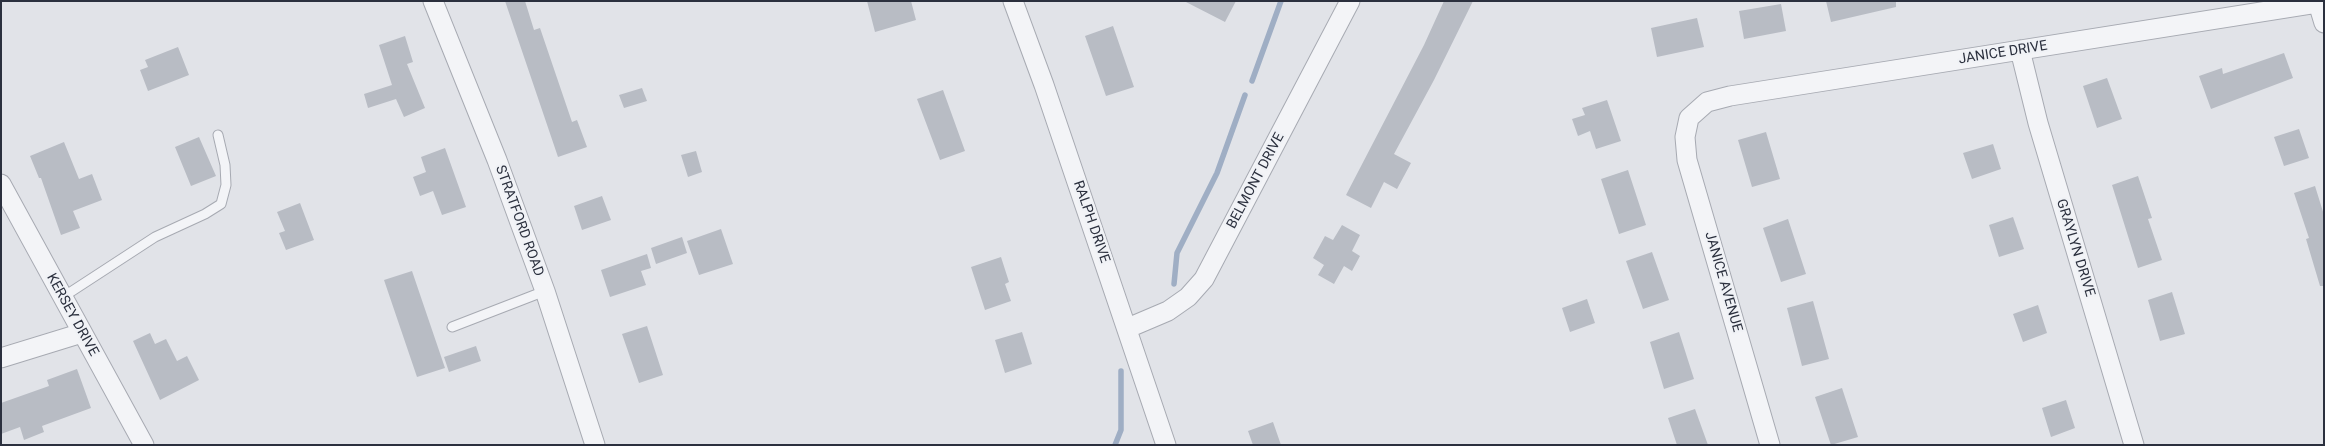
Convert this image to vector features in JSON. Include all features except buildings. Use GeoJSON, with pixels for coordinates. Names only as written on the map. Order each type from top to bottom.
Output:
{"type":"FeatureCollection","features":[{"type":"Feature","properties":{"kind":"street","name":"STRATFORD ROAD"},"geometry":{"type":"LineString","coordinates":[[432,1],[497,160],[545,291],[595,445]]}},
{"type":"Feature","properties":{"kind":"street","name":"RALPH DRIVE"},"geometry":{"type":"LineString","coordinates":[[1013,1],[1128,328],[1166,445]]}},
{"type":"Feature","properties":{"kind":"street","name":"BELMONT DRIVE"},"geometry":{"type":"LineString","coordinates":[[1128,328],[1168,311],[1188,297],[1204,278],[1350,1]]}},
{"type":"Feature","properties":{"kind":"street"},"geometry":{"type":"LineString","coordinates":[[2321,2],[2324,23]]}},
{"type":"Feature","properties":{"kind":"street","name":"JANICE DRIVE"},"geometry":{"type":"LineString","coordinates":[[1689,118],[1707,102],[1730,96],[2321,2]]}},
{"type":"Feature","properties":{"kind":"street","name":"GRAYLYN DRIVE"},"geometry":{"type":"LineString","coordinates":[[2020,50],[2038,123],[2134,445]]}},
{"type":"Feature","properties":{"kind":"street","name":"JANICE AVENUE"},"geometry":{"type":"LineString","coordinates":[[1689,118],[1685,137],[1687,160],[1770,445]]}},
{"type":"Feature","properties":{"kind":"street","name":"KERSEY DRIVE"},"geometry":{"type":"LineString","coordinates":[[1,184],[144,445]]}},
{"type":"Feature","properties":{"kind":"street"},"geometry":{"type":"LineString","coordinates":[[1,358],[82,333]]}},
{"type":"Feature","properties":{"kind":"lane"},"geometry":{"type":"LineString","coordinates":[[62,297],[155,237],[205,214],[221,204],[226,185],[225,165],[218,135]]}},
{"type":"Feature","properties":{"kind":"lane"},"geometry":{"type":"LineString","coordinates":[[452,326],[545,291]]}},
{"type":"Feature","properties":{"kind":"waterway"},"geometry":{"type":"LineString","coordinates":[[1252,81],[1281,1]]}},
{"type":"Feature","properties":{"kind":"waterway"},"geometry":{"type":"LineString","coordinates":[[1174,284],[1177,253],[1217,173],[1245,95]]}},
{"type":"Feature","properties":{"kind":"waterway"},"geometry":{"type":"LineString","coordinates":[[1115,445],[1121,430],[1121,371]]}}]}
